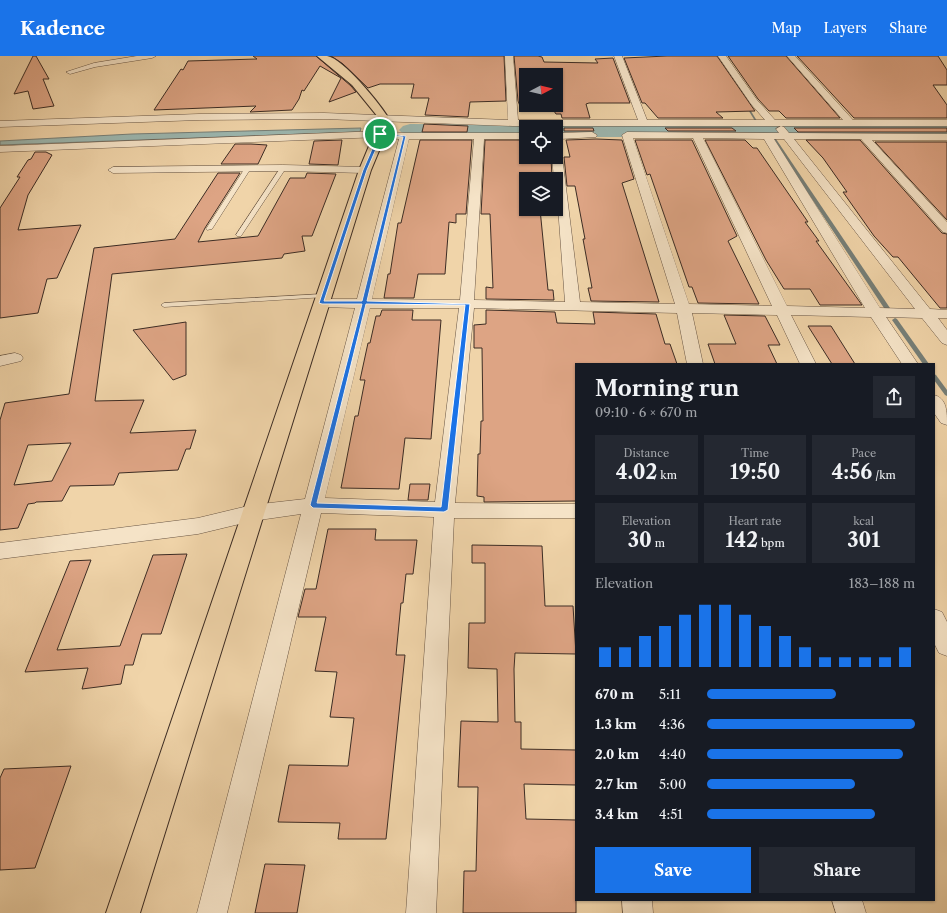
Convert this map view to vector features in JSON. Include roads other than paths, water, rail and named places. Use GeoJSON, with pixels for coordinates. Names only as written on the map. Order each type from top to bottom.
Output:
{"type":"FeatureCollection","features":[{"type":"Feature","properties":{"kind":"main road"},"geometry":{"type":"LineString","coordinates":[[123,913],[322,300],[365,170],[382,125],[362,87],[341,68],[322,56]]}},
{"type":"Feature","properties":{"kind":"street"},"geometry":{"type":"LineString","coordinates":[[70,72],[94,65],[152,56]]}},
{"type":"Feature","properties":{"kind":"street"},"geometry":{"type":"LineString","coordinates":[[509,56],[513,122]]}},
{"type":"Feature","properties":{"kind":"street"},"geometry":{"type":"LineString","coordinates":[[618,56],[643,122]]}},
{"type":"Feature","properties":{"kind":"street"},"geometry":{"type":"LineString","coordinates":[[722,56],[754,102],[787,136],[947,340]]}},
{"type":"Feature","properties":{"kind":"street"},"geometry":{"type":"LineString","coordinates":[[791,56],[850,122]]}},
{"type":"Feature","properties":{"kind":"street"},"geometry":{"type":"LineString","coordinates":[[0,124],[199,117],[382,125],[405,136],[519,136]]}},
{"type":"Feature","properties":{"kind":"street"},"geometry":{"type":"LineString","coordinates":[[0,149],[382,125],[513,122],[947,123]]}},
{"type":"Feature","properties":{"kind":"street"},"geometry":{"type":"LineString","coordinates":[[563,136],[604,135]]}},
{"type":"Feature","properties":{"kind":"street"},"geometry":{"type":"LineString","coordinates":[[695,363],[684,310],[623,135],[697,137],[942,137],[947,145]]}},
{"type":"Feature","properties":{"kind":"street"},"geometry":{"type":"LineString","coordinates":[[212,913],[405,136]]}},
{"type":"Feature","properties":{"kind":"street"},"geometry":{"type":"LineString","coordinates":[[421,913],[444,510],[467,304],[479,136]]}},
{"type":"Feature","properties":{"kind":"street"},"geometry":{"type":"LineString","coordinates":[[767,136],[875,312],[909,363]]}},
{"type":"Feature","properties":{"kind":"street"},"geometry":{"type":"LineString","coordinates":[[697,137],[808,363]]}},
{"type":"Feature","properties":{"kind":"street"},"geometry":{"type":"LineString","coordinates":[[864,137],[947,229]]}},
{"type":"Feature","properties":{"kind":"street"},"geometry":{"type":"LineString","coordinates":[[558,164],[573,307]]}},
{"type":"Feature","properties":{"kind":"street"},"geometry":{"type":"LineString","coordinates":[[113,170],[283,168],[365,170]]}},
{"type":"Feature","properties":{"kind":"street"},"geometry":{"type":"LineString","coordinates":[[322,300],[684,310],[947,314]]}},
{"type":"Feature","properties":{"kind":"street"},"geometry":{"type":"LineString","coordinates":[[935,401],[947,419]]}},
{"type":"Feature","properties":{"kind":"street"},"geometry":{"type":"LineString","coordinates":[[0,551],[198,526],[252,513],[313,505],[444,510],[575,511]]}},
{"type":"Feature","properties":{"kind":"street"},"geometry":{"type":"LineString","coordinates":[[935,621],[947,646]]}},
{"type":"Feature","properties":{"kind":"street"},"geometry":{"type":"LineString","coordinates":[[637,901],[638,913]]}},
{"type":"Feature","properties":{"kind":"street"},"geometry":{"type":"LineString","coordinates":[[847,901],[851,913]]}},
{"type":"Feature","properties":{"kind":"lane"},"geometry":{"type":"LineString","coordinates":[[209,229],[248,168]]}},
{"type":"Feature","properties":{"kind":"lane"},"geometry":{"type":"LineString","coordinates":[[239,235],[283,168]]}},
{"type":"Feature","properties":{"kind":"lane"},"geometry":{"type":"LineString","coordinates":[[164,305],[322,300]]}},
{"type":"Feature","properties":{"kind":"water"},"geometry":{"type":"Polygon","coordinates":[[[361,128],[360,132],[0,145],[0,141],[132,134],[361,128]]]}},
{"type":"Feature","properties":{"kind":"waterway"},"geometry":{"type":"LineString","coordinates":[[745,104],[756,120]]}},
{"type":"Feature","properties":{"kind":"waterway"},"geometry":{"type":"LineString","coordinates":[[410,130],[519,131]]}},
{"type":"Feature","properties":{"kind":"waterway"},"geometry":{"type":"LineString","coordinates":[[563,131],[947,131]]}},
{"type":"Feature","properties":{"kind":"waterway"},"geometry":{"type":"LineString","coordinates":[[774,139],[887,308]]}},
{"type":"Feature","properties":{"kind":"waterway"},"geometry":{"type":"LineString","coordinates":[[895,320],[925,363]]}},
{"type":"Feature","properties":{"kind":"waterway"},"geometry":{"type":"LineString","coordinates":[[935,377],[947,394]]}}]}
